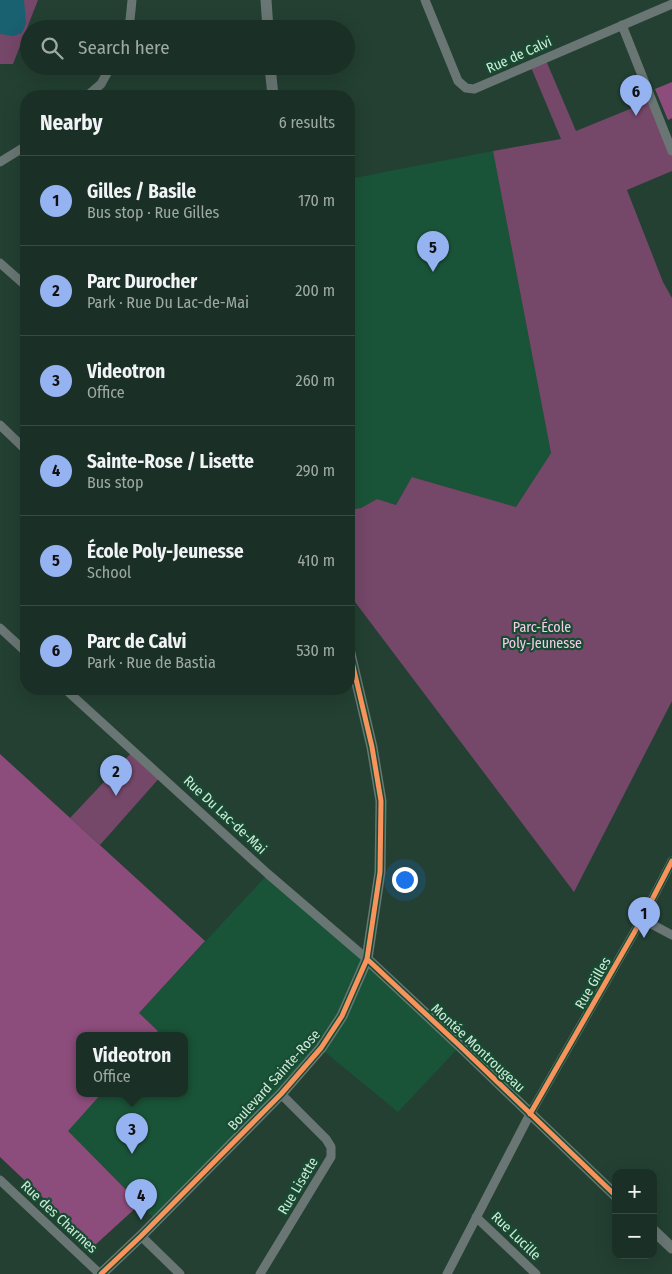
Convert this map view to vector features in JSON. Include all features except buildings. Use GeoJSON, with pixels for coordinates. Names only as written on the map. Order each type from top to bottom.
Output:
{"type":"FeatureCollection","features":[{"type":"Feature","properties":{"kind":"street"},"geometry":{"type":"LineString","coordinates":[[130,20],[132,0]]}},
{"type":"Feature","properties":{"kind":"street"},"geometry":{"type":"LineString","coordinates":[[266,0],[267,20]]}},
{"type":"Feature","properties":{"kind":"street","name":"Rue de Calvi"},"geometry":{"type":"LineString","coordinates":[[425,0],[458,82],[466,88],[474,89],[672,4]]}},
{"type":"Feature","properties":{"kind":"street"},"geometry":{"type":"LineString","coordinates":[[622,25],[672,151]]}},
{"type":"Feature","properties":{"kind":"street"},"geometry":{"type":"LineString","coordinates":[[94,90],[101,84],[106,75]]}},
{"type":"Feature","properties":{"kind":"street"},"geometry":{"type":"LineString","coordinates":[[271,75],[272,90]]}},
{"type":"Feature","properties":{"kind":"street"},"geometry":{"type":"LineString","coordinates":[[0,162],[20,150]]}},
{"type":"Feature","properties":{"kind":"street"},"geometry":{"type":"LineString","coordinates":[[0,263],[20,281]]}},
{"type":"Feature","properties":{"kind":"street"},"geometry":{"type":"LineString","coordinates":[[0,425],[20,444]]}},
{"type":"Feature","properties":{"kind":"street"},"geometry":{"type":"LineString","coordinates":[[0,628],[20,646]]}},
{"type":"Feature","properties":{"kind":"street","name":"Boulevard Sainte-Rose"},"geometry":{"type":"LineString","coordinates":[[100,1274],[141,1236],[281,1094],[320,1048],[342,1016],[367,959],[380,872],[381,801],[372,747],[355,675]]}},
{"type":"Feature","properties":{"kind":"street","name":"Rue Du Lac-de-Mai"},"geometry":{"type":"LineString","coordinates":[[72,695],[268,874],[367,959]]}},
{"type":"Feature","properties":{"kind":"street","name":"Rue Gilles"},"geometry":{"type":"LineString","coordinates":[[447,1274],[530,1114],[642,919],[672,861]]}},
{"type":"Feature","properties":{"kind":"street"},"geometry":{"type":"LineString","coordinates":[[642,919],[672,935]]}},
{"type":"Feature","properties":{"kind":"street","name":"Montée Montrougeau"},"geometry":{"type":"LineString","coordinates":[[367,959],[612,1192]]}},
{"type":"Feature","properties":{"kind":"street","name":"Rue Lisette"},"geometry":{"type":"LineString","coordinates":[[260,1274],[331,1157],[331,1147],[326,1139],[281,1094]]}},
{"type":"Feature","properties":{"kind":"street","name":"Rue des Charmes"},"geometry":{"type":"LineString","coordinates":[[0,1180],[100,1274]]}},
{"type":"Feature","properties":{"kind":"street","name":"Rue Lucille"},"geometry":{"type":"LineString","coordinates":[[476,1217],[536,1274]]}},
{"type":"Feature","properties":{"kind":"street"},"geometry":{"type":"LineString","coordinates":[[657,1234],[672,1248]]}},
{"type":"Feature","properties":{"kind":"street"},"geometry":{"type":"LineString","coordinates":[[141,1236],[180,1274]]}},
{"type":"Feature","properties":{"kind":"shaded area"},"geometry":{"type":"Polygon","coordinates":[[[672,82],[672,118],[668,120],[655,89],[672,82]]]}},
{"type":"Feature","properties":{"kind":"shaded area"},"geometry":{"type":"Polygon","coordinates":[[[493,151],[551,453],[516,507],[413,477],[396,505],[377,499],[361,508],[355,509],[355,178],[493,151]]]}},
{"type":"Feature","properties":{"kind":"shaded area"},"geometry":{"type":"Polygon","coordinates":[[[0,754],[205,941],[139,1013],[157,1032],[76,1032],[76,1097],[98,1097],[68,1131],[140,1204],[94,1246],[0,1157],[0,754]]]}},
{"type":"Feature","properties":{"kind":"shaded area"},"geometry":{"type":"Polygon","coordinates":[[[268,874],[460,1046],[398,1112],[320,1048],[156,1220],[67,1131],[98,1097],[188,1097],[188,1032],[157,1032],[139,1013],[268,874]]]}},
{"type":"Feature","properties":{"kind":"green space"},"geometry":{"type":"Polygon","coordinates":[[[0,0],[38,0],[30,20],[20,20],[20,46],[13,64],[0,64],[0,0]]]}},
{"type":"Feature","properties":{"kind":"green space","name":"Parc-École Poly-Jeunesse"},"geometry":{"type":"Polygon","coordinates":[[[545,58],[576,131],[652,100],[672,151],[672,171],[627,190],[663,282],[672,298],[672,701],[574,892],[355,602],[355,509],[361,508],[377,499],[396,505],[412,477],[516,507],[551,453],[493,151],[561,139],[530,65],[545,58]]]}},
{"type":"Feature","properties":{"kind":"green space"},"geometry":{"type":"Polygon","coordinates":[[[134,750],[162,775],[100,845],[70,818],[134,750]]]}},
{"type":"Feature","properties":{"kind":"water"},"geometry":{"type":"Polygon","coordinates":[[[0,0],[24,0],[26,20],[20,20],[20,34],[13,36],[0,34],[0,0]]]}},
{"type":"Feature","properties":{"kind":"cycle path"},"geometry":{"type":"LineString","coordinates":[[101,1274],[281,1094],[321,1048],[342,1016],[367,959],[380,872],[381,801],[372,747],[355,675]]}},
{"type":"Feature","properties":{"kind":"cycle path"},"geometry":{"type":"LineString","coordinates":[[530,1114],[642,919],[672,861]]}},
{"type":"Feature","properties":{"kind":"cycle path"},"geometry":{"type":"LineString","coordinates":[[367,959],[612,1192]]}},
{"type":"Feature","properties":{"kind":"place","name":"Parc de Calvi"},"geometry":{"type":"Point","coordinates":[636,116]}},
{"type":"Feature","properties":{"kind":"place","name":"École Poly-Jeunesse"},"geometry":{"type":"Point","coordinates":[433,272]}},
{"type":"Feature","properties":{"kind":"place","name":"Parc Durocher"},"geometry":{"type":"Point","coordinates":[116,796]}},
{"type":"Feature","properties":{"kind":"place","name":"Gilles / Basile"},"geometry":{"type":"Point","coordinates":[644,938]}},
{"type":"Feature","properties":{"kind":"place","name":"Videotron"},"geometry":{"type":"Point","coordinates":[132,1154]}},
{"type":"Feature","properties":{"kind":"place","name":"Sainte-Rose / Lisette"},"geometry":{"type":"Point","coordinates":[141,1220]}}]}
